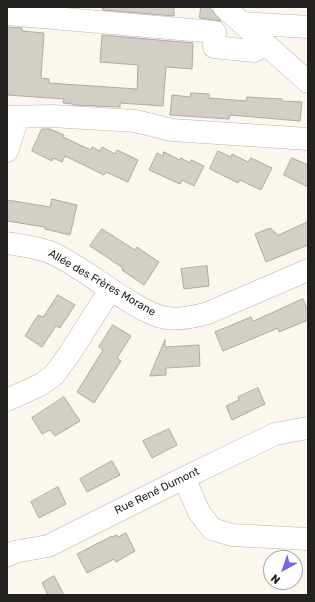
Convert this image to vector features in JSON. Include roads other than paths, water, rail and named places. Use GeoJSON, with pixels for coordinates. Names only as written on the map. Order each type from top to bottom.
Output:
{"type":"FeatureCollection","features":[{"type":"Feature","properties":{"kind":"street"},"geometry":{"type":"LineString","coordinates":[[224,7],[308,82]]}},
{"type":"Feature","properties":{"kind":"street"},"geometry":{"type":"LineString","coordinates":[[7,14],[215,32],[214,47],[254,51],[266,44]]}},
{"type":"Feature","properties":{"kind":"street"},"geometry":{"type":"LineString","coordinates":[[242,23],[308,27]]}},
{"type":"Feature","properties":{"kind":"street"},"geometry":{"type":"LineString","coordinates":[[7,151],[13,117],[52,116],[135,121],[172,130],[308,140]]}},
{"type":"Feature","properties":{"kind":"street","name":"Allée des Frères Morane"},"geometry":{"type":"LineString","coordinates":[[7,243],[33,247],[55,255],[143,309],[156,315],[172,318],[193,317],[208,313],[308,270]]}},
{"type":"Feature","properties":{"kind":"street"},"geometry":{"type":"LineString","coordinates":[[7,400],[40,385],[54,375],[110,290]]}},
{"type":"Feature","properties":{"kind":"street","name":"Rue René Dumont"},"geometry":{"type":"LineString","coordinates":[[7,556],[14,552],[48,546],[275,434],[308,428]]}},
{"type":"Feature","properties":{"kind":"street"},"geometry":{"type":"LineString","coordinates":[[184,478],[199,512],[212,529],[232,535],[308,539]]}}]}
